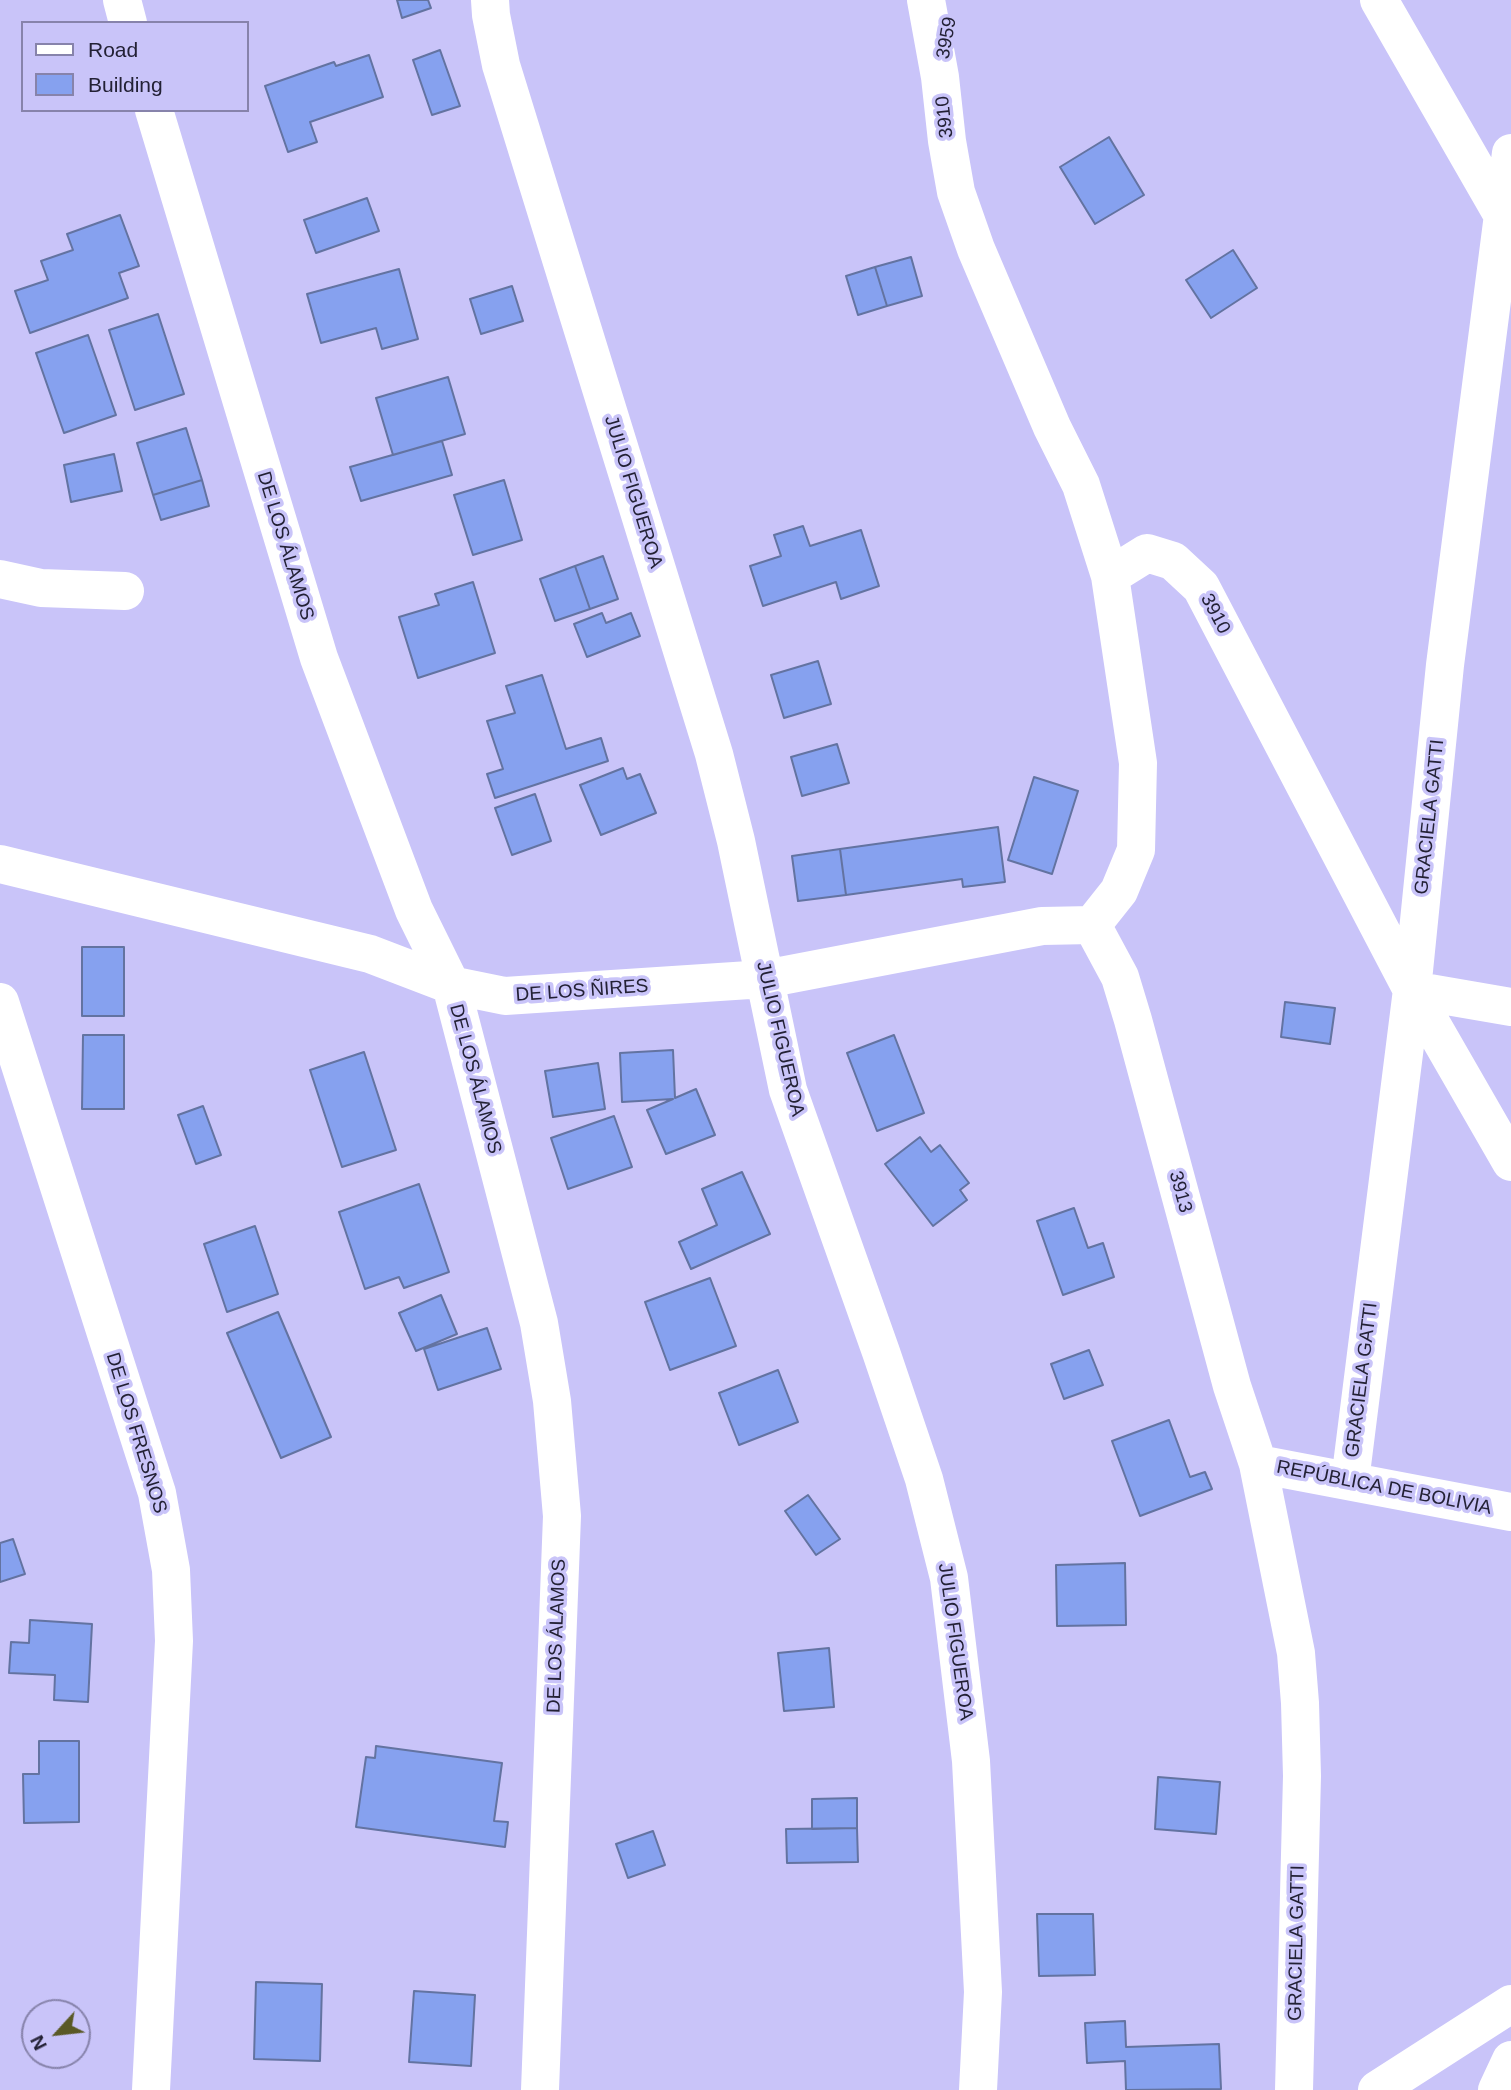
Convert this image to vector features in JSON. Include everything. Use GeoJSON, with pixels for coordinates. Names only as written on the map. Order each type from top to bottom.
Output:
{"type":"FeatureCollection","features":[{"type":"Feature","properties":{"kind":"street"},"geometry":{"type":"LineString","coordinates":[[121,0],[127,21]]}},
{"type":"Feature","properties":{"kind":"street","name":"JULIO FIGUEROA"},"geometry":{"type":"LineString","coordinates":[[490,0],[501,65],[714,754],[736,841],[788,1090],[920,1466],[949,1578],[971,1760],[982,1992],[978,2090]]}},
{"type":"Feature","properties":{"kind":"street","name":"3910"},"geometry":{"type":"LineString","coordinates":[[926,0],[956,192],[976,249],[1052,427],[1081,485],[1110,576],[1147,553],[1173,561],[1201,587],[1412,989],[1511,1162]]}},
{"type":"Feature","properties":{"kind":"street","name":"3959"},"geometry":{"type":"LineString","coordinates":[[940,77],[953,0]]}},
{"type":"Feature","properties":{"kind":"street"},"geometry":{"type":"LineString","coordinates":[[1379,0],[1507,222]]}},
{"type":"Feature","properties":{"kind":"street","name":"DE LOS ÁLAMOS"},"geometry":{"type":"LineString","coordinates":[[156,112],[319,658],[414,910],[451,985],[538,1323],[552,1401],[562,1516],[540,2090]]}},
{"type":"Feature","properties":{"kind":"street","name":"GRACIELA GATTI"},"geometry":{"type":"LineString","coordinates":[[1349,1481],[1412,989],[1446,665],[1507,222],[1511,153]]}},
{"type":"Feature","properties":{"kind":"street"},"geometry":{"type":"LineString","coordinates":[[1092,925],[1119,891],[1136,850],[1138,763],[1110,576]]}},
{"type":"Feature","properties":{"kind":"street"},"geometry":{"type":"LineString","coordinates":[[0,579],[41,588],[125,591]]}},
{"type":"Feature","properties":{"kind":"street","name":"DE LOS ÑIRES"},"geometry":{"type":"LineString","coordinates":[[0,864],[370,954],[451,985],[505,996],[765,979],[1042,926],[1092,925]]}},
{"type":"Feature","properties":{"kind":"street","name":"3913"},"geometry":{"type":"LineString","coordinates":[[1092,925],[1119,977],[1133,1020],[1232,1386],[1258,1464]]}},
{"type":"Feature","properties":{"kind":"street"},"geometry":{"type":"LineString","coordinates":[[1412,989],[1511,1007]]}},
{"type":"Feature","properties":{"kind":"street","name":"DE LOS FRESNOS"},"geometry":{"type":"LineString","coordinates":[[0,1002],[157,1493],[171,1570],[174,1641],[151,2090]]}},
{"type":"Feature","properties":{"kind":"street","name":"GRACIELA GATTI"},"geometry":{"type":"LineString","coordinates":[[1258,1464],[1296,1653],[1300,1703],[1302,1776],[1294,2090]]}},
{"type":"Feature","properties":{"kind":"street","name":"REPÚBLICA DE BOLIVIA"},"geometry":{"type":"LineString","coordinates":[[1258,1464],[1511,1512]]}},
{"type":"Feature","properties":{"kind":"street"},"geometry":{"type":"LineString","coordinates":[[1377,2090],[1511,2004]]}},
{"type":"Feature","properties":{"kind":"street"},"geometry":{"type":"LineString","coordinates":[[1497,2090],[1511,2060]]}},
{"type":"Feature","properties":{"kind":"building"},"geometry":{"type":"Polygon","coordinates":[[[397,0],[428,0],[431,8],[402,18],[397,0]]]}},
{"type":"Feature","properties":{"kind":"building"},"geometry":{"type":"Polygon","coordinates":[[[440,50],[460,106],[432,115],[413,60],[440,50]]]}},
{"type":"Feature","properties":{"kind":"building"},"geometry":{"type":"Polygon","coordinates":[[[369,55],[383,97],[310,122],[317,142],[288,152],[265,86],[334,62],[336,66],[369,55]]]}},
{"type":"Feature","properties":{"kind":"building"},"geometry":{"type":"Polygon","coordinates":[[[1109,137],[1144,195],[1095,224],[1060,167],[1109,137]]]}},
{"type":"Feature","properties":{"kind":"building"},"geometry":{"type":"Polygon","coordinates":[[[367,198],[379,231],[316,253],[304,220],[367,198]]]}},
{"type":"Feature","properties":{"kind":"building"},"geometry":{"type":"Polygon","coordinates":[[[120,215],[139,266],[119,273],[128,298],[30,333],[15,291],[48,280],[41,261],[73,250],[67,234],[120,215]]]}},
{"type":"Feature","properties":{"kind":"building"},"geometry":{"type":"Polygon","coordinates":[[[1233,250],[1257,288],[1211,318],[1186,280],[1233,250]]]}},
{"type":"Feature","properties":{"kind":"building"},"geometry":{"type":"Polygon","coordinates":[[[911,257],[922,296],[887,306],[875,267],[911,257]]]}},
{"type":"Feature","properties":{"kind":"building"},"geometry":{"type":"Polygon","coordinates":[[[875,267],[887,306],[858,315],[846,276],[875,267]]]}},
{"type":"Feature","properties":{"kind":"building"},"geometry":{"type":"Polygon","coordinates":[[[399,269],[418,339],[382,349],[376,328],[321,343],[307,294],[399,269]]]}},
{"type":"Feature","properties":{"kind":"building"},"geometry":{"type":"Polygon","coordinates":[[[512,286],[523,321],[481,334],[470,299],[512,286]]]}},
{"type":"Feature","properties":{"kind":"building"},"geometry":{"type":"Polygon","coordinates":[[[158,314],[184,394],[135,410],[109,330],[158,314]]]}},
{"type":"Feature","properties":{"kind":"building"},"geometry":{"type":"Polygon","coordinates":[[[88,335],[116,415],[64,433],[36,353],[88,335]]]}},
{"type":"Feature","properties":{"kind":"building"},"geometry":{"type":"Polygon","coordinates":[[[448,377],[465,434],[393,455],[376,398],[448,377]]]}},
{"type":"Feature","properties":{"kind":"building"},"geometry":{"type":"Polygon","coordinates":[[[186,428],[202,480],[153,495],[137,443],[186,428]]]}},
{"type":"Feature","properties":{"kind":"building"},"geometry":{"type":"Polygon","coordinates":[[[442,441],[452,475],[361,501],[350,467],[442,441]]]}},
{"type":"Feature","properties":{"kind":"building"},"geometry":{"type":"Polygon","coordinates":[[[114,454],[122,491],[71,502],[64,465],[114,454]]]}},
{"type":"Feature","properties":{"kind":"building"},"geometry":{"type":"Polygon","coordinates":[[[202,480],[209,506],[161,520],[153,495],[202,480]]]}},
{"type":"Feature","properties":{"kind":"building"},"geometry":{"type":"Polygon","coordinates":[[[504,480],[522,540],[473,555],[454,495],[504,480]]]}},
{"type":"Feature","properties":{"kind":"building"},"geometry":{"type":"Polygon","coordinates":[[[803,526],[810,546],[861,530],[879,586],[841,599],[836,582],[763,606],[750,566],[781,556],[774,535],[803,526]]]}},
{"type":"Feature","properties":{"kind":"building"},"geometry":{"type":"Polygon","coordinates":[[[603,556],[618,599],[590,609],[575,566],[603,556]]]}},
{"type":"Feature","properties":{"kind":"building"},"geometry":{"type":"Polygon","coordinates":[[[575,566],[590,609],[555,621],[540,579],[575,566]]]}},
{"type":"Feature","properties":{"kind":"building"},"geometry":{"type":"Polygon","coordinates":[[[473,582],[495,653],[418,678],[399,617],[439,605],[435,594],[473,582]]]}},
{"type":"Feature","properties":{"kind":"building"},"geometry":{"type":"Polygon","coordinates":[[[602,613],[606,623],[631,613],[640,636],[587,657],[574,624],[602,613]]]}},
{"type":"Feature","properties":{"kind":"building"},"geometry":{"type":"Polygon","coordinates":[[[818,661],[831,704],[784,718],[771,675],[818,661]]]}},
{"type":"Feature","properties":{"kind":"building"},"geometry":{"type":"Polygon","coordinates":[[[542,675],[566,749],[601,738],[608,761],[495,798],[487,774],[503,769],[487,721],[515,713],[506,686],[542,675]]]}},
{"type":"Feature","properties":{"kind":"building"},"geometry":{"type":"Polygon","coordinates":[[[837,744],[849,783],[802,796],[791,757],[837,744]]]}},
{"type":"Feature","properties":{"kind":"building"},"geometry":{"type":"Polygon","coordinates":[[[623,768],[627,779],[640,774],[656,813],[601,835],[580,785],[623,768]]]}},
{"type":"Feature","properties":{"kind":"building"},"geometry":{"type":"Polygon","coordinates":[[[1034,777],[1078,791],[1052,874],[1008,860],[1034,777]]]}},
{"type":"Feature","properties":{"kind":"building"},"geometry":{"type":"Polygon","coordinates":[[[535,794],[551,841],[512,855],[495,808],[535,794]]]}},
{"type":"Feature","properties":{"kind":"building"},"geometry":{"type":"Polygon","coordinates":[[[998,827],[1005,882],[963,887],[962,879],[846,895],[840,849],[998,827]]]}},
{"type":"Feature","properties":{"kind":"building"},"geometry":{"type":"Polygon","coordinates":[[[840,849],[846,895],[798,901],[792,856],[840,849]]]}},
{"type":"Feature","properties":{"kind":"building"},"geometry":{"type":"Polygon","coordinates":[[[82,947],[124,947],[124,1016],[82,1016],[82,947]]]}},
{"type":"Feature","properties":{"kind":"building"},"geometry":{"type":"Polygon","coordinates":[[[1285,1002],[1335,1008],[1330,1044],[1281,1037],[1285,1002]]]}},
{"type":"Feature","properties":{"kind":"building"},"geometry":{"type":"Polygon","coordinates":[[[83,1035],[124,1035],[124,1109],[82,1109],[83,1035]]]}},
{"type":"Feature","properties":{"kind":"building"},"geometry":{"type":"Polygon","coordinates":[[[894,1035],[924,1113],[877,1131],[847,1053],[894,1035]]]}},
{"type":"Feature","properties":{"kind":"building"},"geometry":{"type":"Polygon","coordinates":[[[673,1050],[675,1098],[696,1089],[715,1135],[666,1154],[647,1110],[673,1099],[622,1102],[620,1053],[673,1050]]]}},
{"type":"Feature","properties":{"kind":"building"},"geometry":{"type":"Polygon","coordinates":[[[364,1052],[396,1150],[342,1167],[310,1070],[364,1052]]]}},
{"type":"Feature","properties":{"kind":"building"},"geometry":{"type":"Polygon","coordinates":[[[598,1063],[605,1109],[553,1117],[545,1071],[598,1063]]]}},
{"type":"Feature","properties":{"kind":"building"},"geometry":{"type":"Polygon","coordinates":[[[203,1106],[221,1155],[196,1164],[178,1115],[203,1106]]]}},
{"type":"Feature","properties":{"kind":"building"},"geometry":{"type":"Polygon","coordinates":[[[614,1116],[632,1167],[568,1189],[551,1138],[614,1116]]]}},
{"type":"Feature","properties":{"kind":"building"},"geometry":{"type":"Polygon","coordinates":[[[920,1137],[931,1152],[940,1145],[969,1183],[960,1190],[967,1200],[933,1226],[885,1164],[920,1137]]]}},
{"type":"Feature","properties":{"kind":"building"},"geometry":{"type":"Polygon","coordinates":[[[742,1172],[770,1234],[691,1269],[679,1242],[717,1225],[702,1189],[742,1172]]]}},
{"type":"Feature","properties":{"kind":"building"},"geometry":{"type":"Polygon","coordinates":[[[419,1184],[449,1272],[404,1288],[399,1277],[365,1289],[339,1212],[419,1184]]]}},
{"type":"Feature","properties":{"kind":"building"},"geometry":{"type":"Polygon","coordinates":[[[1074,1208],[1088,1248],[1103,1243],[1114,1277],[1063,1295],[1037,1221],[1074,1208]]]}},
{"type":"Feature","properties":{"kind":"building"},"geometry":{"type":"Polygon","coordinates":[[[255,1226],[278,1294],[227,1312],[204,1244],[255,1226]]]}},
{"type":"Feature","properties":{"kind":"building"},"geometry":{"type":"Polygon","coordinates":[[[710,1278],[736,1346],[670,1370],[645,1302],[710,1278]]]}},
{"type":"Feature","properties":{"kind":"building"},"geometry":{"type":"Polygon","coordinates":[[[441,1295],[457,1334],[416,1351],[399,1313],[441,1295]]]}},
{"type":"Feature","properties":{"kind":"building"},"geometry":{"type":"Polygon","coordinates":[[[278,1312],[331,1437],[281,1458],[227,1333],[278,1312]]]}},
{"type":"Feature","properties":{"kind":"building"},"geometry":{"type":"Polygon","coordinates":[[[487,1328],[501,1369],[438,1390],[424,1349],[487,1328]]]}},
{"type":"Feature","properties":{"kind":"building"},"geometry":{"type":"Polygon","coordinates":[[[1089,1350],[1103,1385],[1064,1399],[1051,1364],[1089,1350]]]}},
{"type":"Feature","properties":{"kind":"building"},"geometry":{"type":"Polygon","coordinates":[[[778,1370],[798,1422],[739,1445],[719,1393],[778,1370]]]}},
{"type":"Feature","properties":{"kind":"building"},"geometry":{"type":"Polygon","coordinates":[[[1169,1420],[1190,1477],[1205,1472],[1212,1489],[1140,1516],[1112,1441],[1169,1420]]]}},
{"type":"Feature","properties":{"kind":"building"},"geometry":{"type":"Polygon","coordinates":[[[808,1495],[840,1539],[816,1555],[785,1511],[808,1495]]]}},
{"type":"Feature","properties":{"kind":"building"},"geometry":{"type":"Polygon","coordinates":[[[13,1539],[25,1574],[0,1582],[0,1543],[13,1539]]]}},
{"type":"Feature","properties":{"kind":"building"},"geometry":{"type":"Polygon","coordinates":[[[1125,1563],[1126,1625],[1057,1626],[1056,1565],[1125,1563]]]}},
{"type":"Feature","properties":{"kind":"building"},"geometry":{"type":"Polygon","coordinates":[[[30,1620],[92,1624],[88,1702],[54,1700],[55,1675],[9,1673],[11,1642],[29,1643],[30,1620]]]}},
{"type":"Feature","properties":{"kind":"building"},"geometry":{"type":"Polygon","coordinates":[[[829,1648],[834,1707],[784,1711],[778,1653],[829,1648]]]}},
{"type":"Feature","properties":{"kind":"building"},"geometry":{"type":"Polygon","coordinates":[[[39,1741],[79,1741],[79,1822],[24,1823],[23,1774],[39,1774],[39,1741]]]}},
{"type":"Feature","properties":{"kind":"building"},"geometry":{"type":"Polygon","coordinates":[[[376,1746],[502,1763],[494,1821],[508,1822],[505,1847],[356,1827],[366,1757],[375,1758],[376,1746]]]}},
{"type":"Feature","properties":{"kind":"building"},"geometry":{"type":"Polygon","coordinates":[[[1158,1777],[1220,1782],[1216,1834],[1155,1829],[1158,1777]]]}},
{"type":"Feature","properties":{"kind":"building"},"geometry":{"type":"Polygon","coordinates":[[[857,1798],[857,1828],[812,1829],[812,1799],[857,1798]]]}},
{"type":"Feature","properties":{"kind":"building"},"geometry":{"type":"Polygon","coordinates":[[[857,1828],[858,1862],[787,1863],[786,1829],[857,1828]]]}},
{"type":"Feature","properties":{"kind":"building"},"geometry":{"type":"Polygon","coordinates":[[[653,1831],[665,1865],[628,1878],[616,1844],[653,1831]]]}},
{"type":"Feature","properties":{"kind":"building"},"geometry":{"type":"Polygon","coordinates":[[[1037,1914],[1093,1914],[1095,1975],[1039,1976],[1037,1914]]]}},
{"type":"Feature","properties":{"kind":"building"},"geometry":{"type":"Polygon","coordinates":[[[256,1982],[322,1984],[320,2061],[254,2059],[256,1982]]]}},
{"type":"Feature","properties":{"kind":"building"},"geometry":{"type":"Polygon","coordinates":[[[414,1991],[475,1995],[471,2066],[409,2062],[414,1991]]]}},
{"type":"Feature","properties":{"kind":"building"},"geometry":{"type":"Polygon","coordinates":[[[1125,2021],[1126,2047],[1219,2044],[1221,2089],[1126,2090],[1125,2061],[1087,2063],[1085,2023],[1125,2021]]]}}]}
